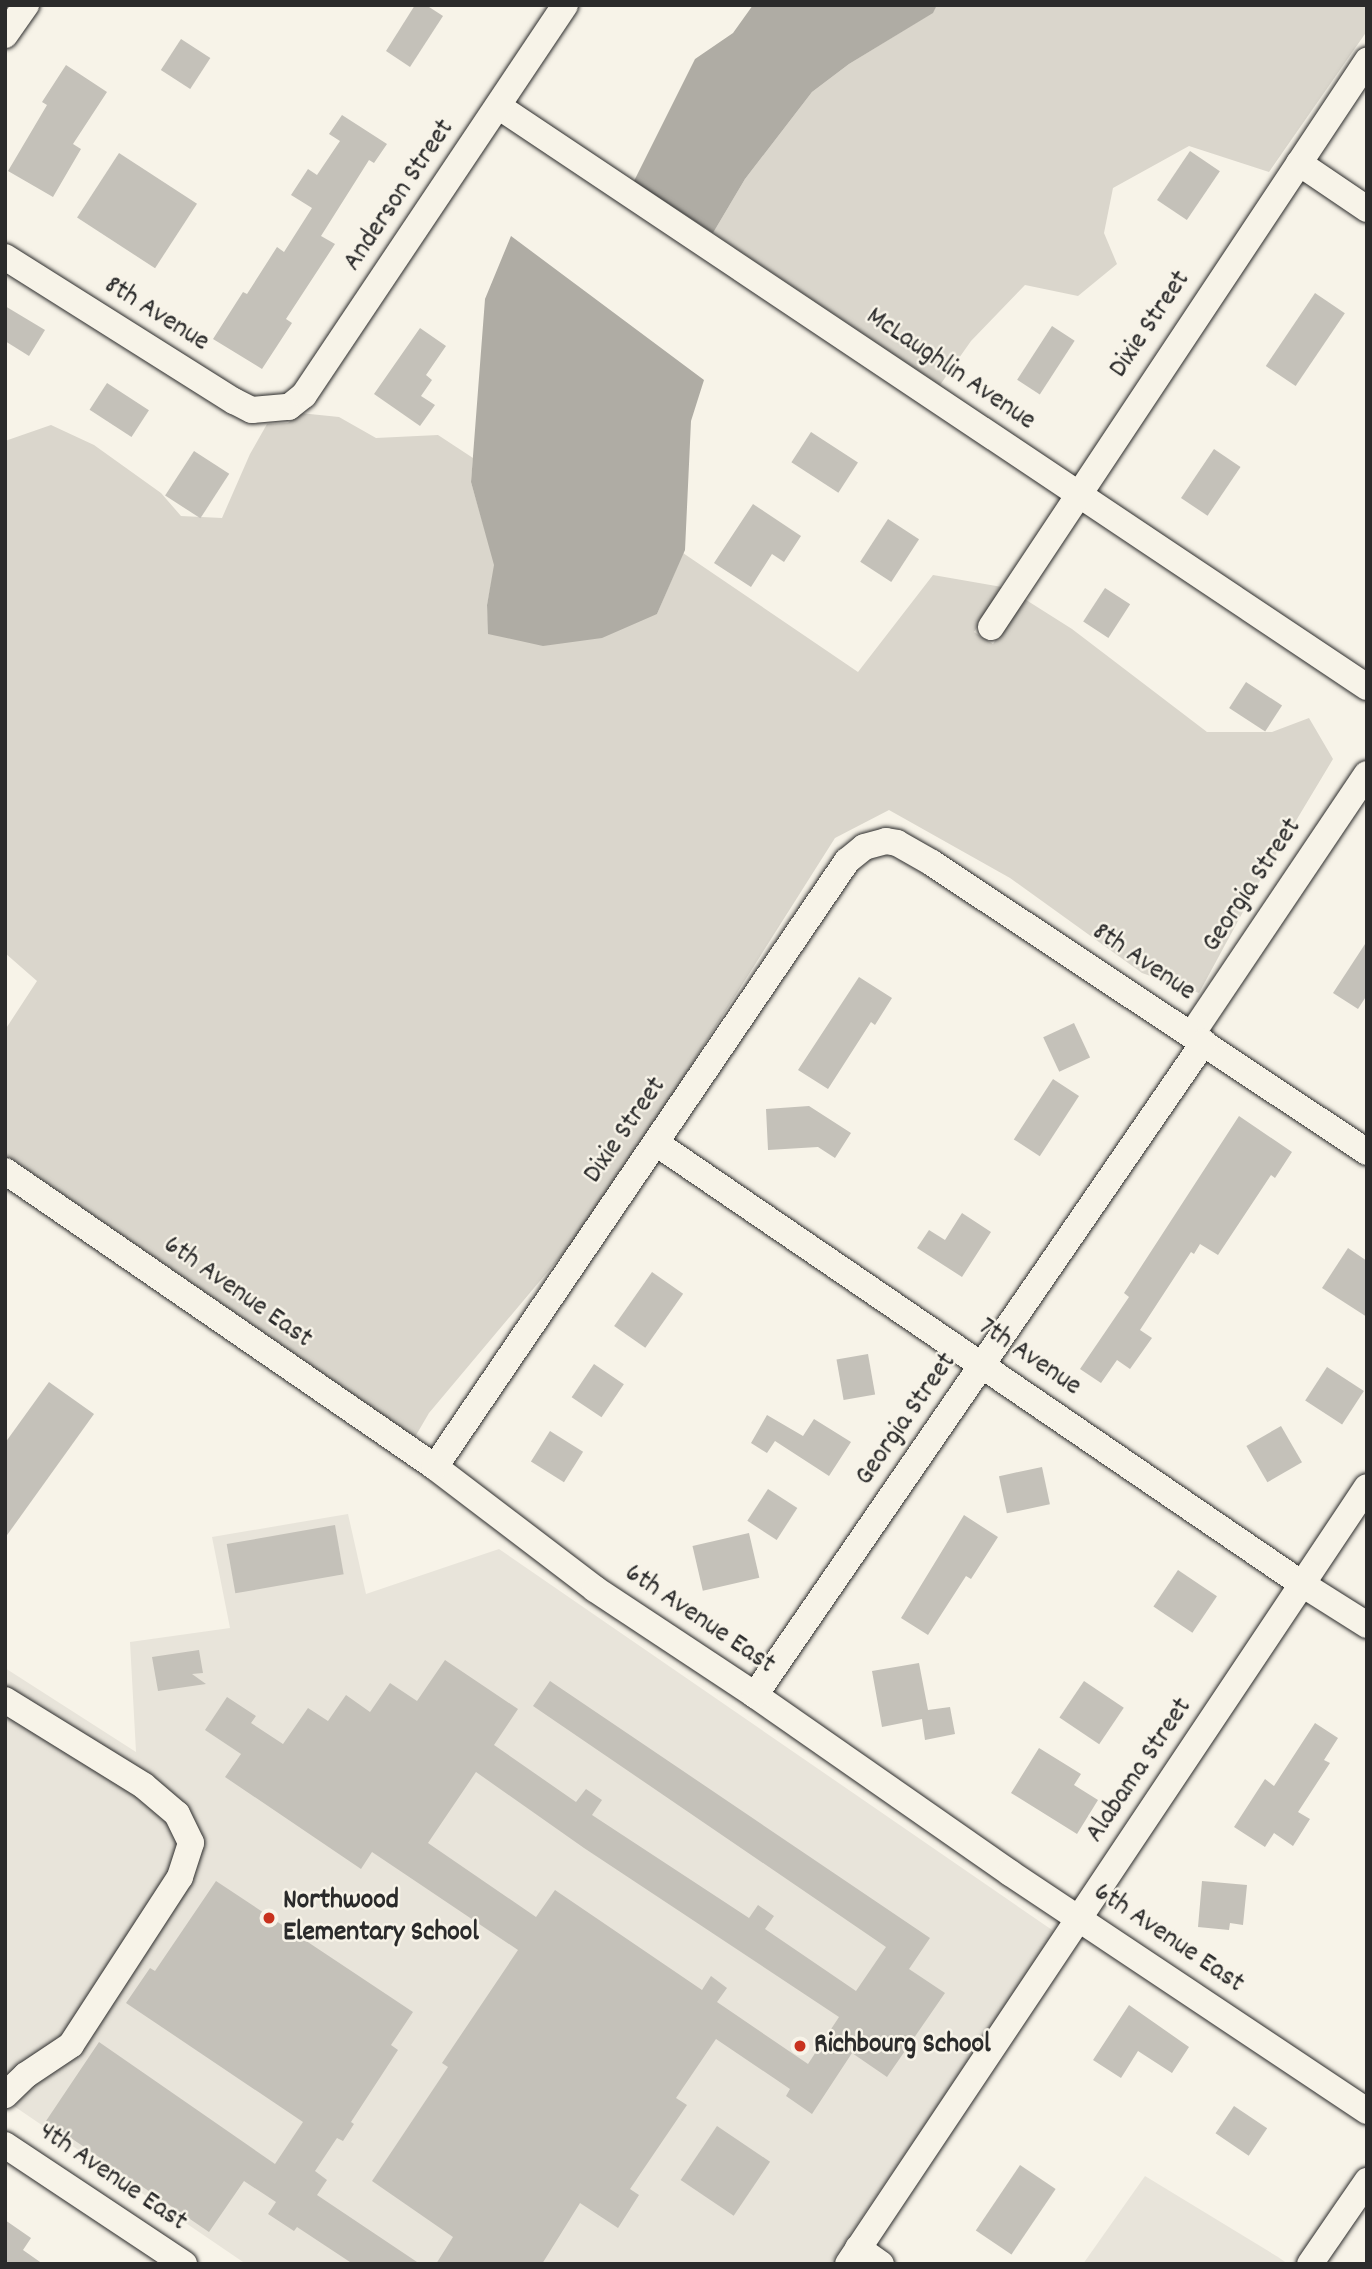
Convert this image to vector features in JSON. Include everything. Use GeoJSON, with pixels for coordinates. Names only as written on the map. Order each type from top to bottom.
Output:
{"type":"FeatureCollection","features":[{"type":"Feature","properties":{"kind":"street"},"geometry":{"type":"LineString","coordinates":[[5,35],[26,5]]}},
{"type":"Feature","properties":{"kind":"street","name":"Anderson Street"},"geometry":{"type":"LineString","coordinates":[[278,410],[289,407],[304,395],[565,5]]}},
{"type":"Feature","properties":{"kind":"street","name":"Dixie Street"},"geometry":{"type":"LineString","coordinates":[[991,627],[1078,492],[1367,61]]}},
{"type":"Feature","properties":{"kind":"street","name":"McLaughlin Avenue"},"geometry":{"type":"LineString","coordinates":[[498,106],[1367,687]]}},
{"type":"Feature","properties":{"kind":"street"},"geometry":{"type":"LineString","coordinates":[[1299,163],[1367,209]]}},
{"type":"Feature","properties":{"kind":"street","name":"8th Avenue"},"geometry":{"type":"LineString","coordinates":[[5,257],[234,401],[252,410],[278,410]]}},
{"type":"Feature","properties":{"kind":"street","name":"Georgia Street"},"geometry":{"type":"LineString","coordinates":[[755,1695],[984,1364],[1367,774]]}},
{"type":"Feature","properties":{"kind":"street","name":"8th Avenue"},"geometry":{"type":"LineString","coordinates":[[877,844],[897,842],[932,863],[1367,1152]]}},
{"type":"Feature","properties":{"kind":"street","name":"Dixie Street"},"geometry":{"type":"LineString","coordinates":[[435,1466],[847,861],[864,847],[877,844]]}},
{"type":"Feature","properties":{"kind":"street","name":"7th Avenue"},"geometry":{"type":"LineString","coordinates":[[656,1143],[984,1364],[1302,1584],[1367,1625]]}},
{"type":"Feature","properties":{"kind":"street","name":"6th Avenue East"},"geometry":{"type":"LineString","coordinates":[[5,1171],[435,1466],[545,1553],[755,1695],[956,1836],[1367,2111]]}},
{"type":"Feature","properties":{"kind":"street","name":"Alabama Street"},"geometry":{"type":"LineString","coordinates":[[853,2256],[1367,1487]]}},
{"type":"Feature","properties":{"kind":"street"},"geometry":{"type":"LineString","coordinates":[[5,1700],[144,1786],[177,1814],[191,1843],[180,1877],[71,2045],[26,2076],[5,2095]]}},
{"type":"Feature","properties":{"kind":"street","name":"4th Avenue East"},"geometry":{"type":"LineString","coordinates":[[5,2145],[184,2264]]}},
{"type":"Feature","properties":{"kind":"street"},"geometry":{"type":"LineString","coordinates":[[1310,2264],[1367,2181]]}},
{"type":"Feature","properties":{"kind":"street"},"geometry":{"type":"LineString","coordinates":[[853,2256],[881,2264]]}},
{"type":"Feature","properties":{"kind":"shaded area"},"geometry":{"type":"Polygon","coordinates":[[[753,5],[937,5],[933,13],[849,64],[812,92],[745,179],[713,233],[634,181],[695,59],[733,33],[753,5]]]}},
{"type":"Feature","properties":{"kind":"shaded area"},"geometry":{"type":"Polygon","coordinates":[[[937,5],[1367,5],[1367,31],[1269,172],[1189,146],[1113,188],[1104,233],[1117,264],[1078,296],[1025,285],[971,341],[940,385],[713,233],[745,179],[812,92],[849,64],[932,13],[937,5]]]}},
{"type":"Feature","properties":{"kind":"shaded area"},"geometry":{"type":"Polygon","coordinates":[[[511,236],[704,380],[691,421],[685,550],[657,614],[602,638],[543,646],[488,634],[487,605],[494,565],[471,482],[485,299],[511,236]]]}},
{"type":"Feature","properties":{"kind":"shaded area"},"geometry":{"type":"Polygon","coordinates":[[[300,413],[339,417],[376,438],[438,435],[473,458],[471,482],[495,565],[487,605],[489,634],[657,614],[683,553],[858,672],[933,575],[1002,587],[974,632],[993,644],[1023,598],[1072,629],[1207,732],[1272,732],[1309,718],[1333,759],[1258,884],[1199,993],[1142,973],[1010,878],[889,810],[835,838],[640,1146],[576,1238],[429,1413],[415,1437],[5,1154],[5,1030],[37,981],[5,953],[5,441],[51,425],[94,445],[161,493],[181,516],[222,518],[250,454],[267,424],[288,423],[300,413]]]}},
{"type":"Feature","properties":{"kind":"shaded area","name":"Northwood Elementary School"},"geometry":{"type":"Polygon","coordinates":[[[348,1514],[366,1594],[499,1549],[1055,1932],[830,2264],[246,2264],[5,2100],[5,1668],[136,1752],[130,1642],[230,1628],[212,1537],[348,1514]]]}},
{"type":"Feature","properties":{"kind":"shaded area"},"geometry":{"type":"Polygon","coordinates":[[[1145,2176],[1278,2257],[1288,2264],[1083,2264],[1145,2176]]]}},
{"type":"Feature","properties":{"kind":"building"},"geometry":{"type":"Polygon","coordinates":[[[415,5],[426,5],[443,16],[410,67],[386,51],[415,5]]]}},
{"type":"Feature","properties":{"kind":"building"},"geometry":{"type":"Polygon","coordinates":[[[181,39],[210,58],[190,89],[161,70],[181,39]]]}},
{"type":"Feature","properties":{"kind":"building"},"geometry":{"type":"Polygon","coordinates":[[[66,65],[107,92],[73,144],[81,149],[53,197],[8,171],[47,105],[42,102],[66,65]]]}},
{"type":"Feature","properties":{"kind":"building"},"geometry":{"type":"Polygon","coordinates":[[[342,115],[387,144],[374,163],[369,160],[321,236],[335,244],[286,319],[292,323],[262,369],[213,339],[243,292],[247,294],[277,247],[284,252],[312,208],[291,195],[308,169],[317,175],[340,141],[329,134],[342,115]]]}},
{"type":"Feature","properties":{"kind":"building"},"geometry":{"type":"Polygon","coordinates":[[[1190,151],[1220,171],[1187,220],[1157,200],[1190,151]]]}},
{"type":"Feature","properties":{"kind":"building"},"geometry":{"type":"Polygon","coordinates":[[[119,153],[197,204],[155,268],[77,218],[119,153]]]}},
{"type":"Feature","properties":{"kind":"building"},"geometry":{"type":"Polygon","coordinates":[[[1315,293],[1345,313],[1296,386],[1266,366],[1315,293]]]}},
{"type":"Feature","properties":{"kind":"building"},"geometry":{"type":"Polygon","coordinates":[[[5,306],[45,330],[29,356],[5,341],[5,306]]]}},
{"type":"Feature","properties":{"kind":"building"},"geometry":{"type":"Polygon","coordinates":[[[1052,326],[1075,341],[1040,394],[1017,380],[1052,326]]]}},
{"type":"Feature","properties":{"kind":"building"},"geometry":{"type":"Polygon","coordinates":[[[420,328],[446,346],[426,375],[432,380],[421,396],[435,405],[420,426],[374,394],[420,328]]]}},
{"type":"Feature","properties":{"kind":"building"},"geometry":{"type":"Polygon","coordinates":[[[107,383],[149,410],[132,437],[90,410],[107,383]]]}},
{"type":"Feature","properties":{"kind":"building"},"geometry":{"type":"Polygon","coordinates":[[[811,432],[858,462],[838,493],[791,462],[811,432]]]}},
{"type":"Feature","properties":{"kind":"building"},"geometry":{"type":"Polygon","coordinates":[[[1214,449],[1241,467],[1208,516],[1181,498],[1214,449]]]}},
{"type":"Feature","properties":{"kind":"building"},"geometry":{"type":"Polygon","coordinates":[[[194,451],[229,474],[200,518],[165,495],[194,451]]]}},
{"type":"Feature","properties":{"kind":"building"},"geometry":{"type":"Polygon","coordinates":[[[753,504],[801,536],[784,562],[772,554],[751,587],[714,563],[753,504]]]}},
{"type":"Feature","properties":{"kind":"building"},"geometry":{"type":"Polygon","coordinates":[[[888,519],[919,539],[891,582],[860,562],[888,519]]]}},
{"type":"Feature","properties":{"kind":"building"},"geometry":{"type":"Polygon","coordinates":[[[1105,588],[1130,604],[1108,638],[1083,622],[1105,588]]]}},
{"type":"Feature","properties":{"kind":"building"},"geometry":{"type":"Polygon","coordinates":[[[1246,682],[1282,705],[1265,731],[1229,708],[1246,682]]]}},
{"type":"Feature","properties":{"kind":"building"},"geometry":{"type":"Polygon","coordinates":[[[1367,941],[1367,995],[1358,1009],[1333,993],[1367,941]]]}},
{"type":"Feature","properties":{"kind":"building"},"geometry":{"type":"Polygon","coordinates":[[[859,977],[892,998],[875,1025],[871,1022],[828,1089],[798,1070],[859,977]]]}},
{"type":"Feature","properties":{"kind":"building"},"geometry":{"type":"Polygon","coordinates":[[[1074,1023],[1090,1057],[1059,1072],[1043,1037],[1074,1023]]]}},
{"type":"Feature","properties":{"kind":"building"},"geometry":{"type":"Polygon","coordinates":[[[1053,1079],[1079,1096],[1040,1156],[1014,1139],[1053,1079]]]}},
{"type":"Feature","properties":{"kind":"building"},"geometry":{"type":"Polygon","coordinates":[[[809,1106],[851,1133],[835,1158],[818,1147],[768,1150],[766,1109],[809,1106]]]}},
{"type":"Feature","properties":{"kind":"building"},"geometry":{"type":"Polygon","coordinates":[[[1239,1116],[1292,1152],[1275,1178],[1271,1175],[1218,1255],[1200,1244],[1194,1254],[1191,1252],[1140,1330],[1152,1338],[1130,1369],[1117,1360],[1101,1383],[1080,1369],[1129,1297],[1124,1293],[1239,1116]]]}},
{"type":"Feature","properties":{"kind":"building"},"geometry":{"type":"Polygon","coordinates":[[[962,1213],[991,1232],[962,1277],[917,1248],[929,1230],[945,1240],[962,1213]]]}},
{"type":"Feature","properties":{"kind":"building"},"geometry":{"type":"Polygon","coordinates":[[[1348,1248],[1367,1261],[1367,1317],[1322,1288],[1348,1248]]]}},
{"type":"Feature","properties":{"kind":"building"},"geometry":{"type":"Polygon","coordinates":[[[652,1272],[683,1294],[645,1348],[614,1326],[652,1272]]]}},
{"type":"Feature","properties":{"kind":"building"},"geometry":{"type":"Polygon","coordinates":[[[868,1354],[875,1394],[844,1400],[836,1360],[868,1354]]]}},
{"type":"Feature","properties":{"kind":"building"},"geometry":{"type":"Polygon","coordinates":[[[594,1364],[624,1384],[601,1417],[572,1397],[594,1364]]]}},
{"type":"Feature","properties":{"kind":"building"},"geometry":{"type":"Polygon","coordinates":[[[1327,1367],[1364,1391],[1342,1425],[1305,1401],[1327,1367]]]}},
{"type":"Feature","properties":{"kind":"building"},"geometry":{"type":"Polygon","coordinates":[[[49,1382],[94,1414],[5,1538],[5,1443],[49,1382]]]}},
{"type":"Feature","properties":{"kind":"building"},"geometry":{"type":"Polygon","coordinates":[[[767,1415],[803,1436],[814,1419],[851,1442],[829,1476],[775,1441],[767,1453],[751,1443],[767,1415]]]}},
{"type":"Feature","properties":{"kind":"building"},"geometry":{"type":"Polygon","coordinates":[[[1281,1426],[1302,1462],[1267,1482],[1246,1446],[1281,1426]]]}},
{"type":"Feature","properties":{"kind":"building"},"geometry":{"type":"Polygon","coordinates":[[[550,1431],[583,1452],[564,1482],[531,1462],[550,1431]]]}},
{"type":"Feature","properties":{"kind":"building"},"geometry":{"type":"Polygon","coordinates":[[[1042,1467],[1050,1504],[1007,1513],[999,1476],[1042,1467]]]}},
{"type":"Feature","properties":{"kind":"building"},"geometry":{"type":"Polygon","coordinates":[[[768,1489],[797,1508],[777,1540],[747,1521],[768,1489]]]}},
{"type":"Feature","properties":{"kind":"building"},"geometry":{"type":"Polygon","coordinates":[[[964,1515],[998,1537],[971,1579],[966,1576],[928,1635],[901,1618],[964,1515]]]}},
{"type":"Feature","properties":{"kind":"building"},"geometry":{"type":"Polygon","coordinates":[[[335,1525],[344,1574],[235,1593],[227,1544],[335,1525]]]}},
{"type":"Feature","properties":{"kind":"building"},"geometry":{"type":"Polygon","coordinates":[[[749,1533],[759,1578],[703,1591],[692,1546],[749,1533]]]}},
{"type":"Feature","properties":{"kind":"building"},"geometry":{"type":"Polygon","coordinates":[[[1178,1570],[1217,1596],[1192,1633],[1153,1606],[1178,1570]]]}},
{"type":"Feature","properties":{"kind":"building"},"geometry":{"type":"Polygon","coordinates":[[[199,1650],[203,1673],[192,1674],[206,1684],[158,1691],[152,1657],[199,1650]]]}},
{"type":"Feature","properties":{"kind":"building"},"geometry":{"type":"Polygon","coordinates":[[[445,1660],[518,1709],[494,1745],[576,1802],[586,1789],[602,1800],[592,1815],[749,1918],[758,1905],[774,1916],[765,1929],[856,1991],[886,1947],[533,1706],[550,1681],[930,1938],[909,1969],[945,1993],[887,2077],[852,2053],[812,2114],[786,2096],[790,2089],[716,2039],[676,2098],[687,2105],[630,2189],[639,2195],[618,2228],[580,2203],[542,2264],[436,2264],[453,2237],[372,2181],[448,2067],[442,2063],[518,1950],[372,1852],[361,1869],[225,1777],[241,1754],[205,1730],[227,1697],[256,1716],[251,1723],[283,1744],[308,1708],[328,1721],[346,1695],[370,1712],[390,1683],[417,1701],[445,1660]],[[476,1772],[428,1843],[536,1917],[555,1890],[702,1990],[711,1976],[727,1988],[717,2002],[808,2064],[839,2017],[584,1848],[476,1772]]]}},
{"type":"Feature","properties":{"kind":"building"},"geometry":{"type":"Polygon","coordinates":[[[919,1663],[928,1710],[950,1707],[955,1734],[925,1740],[922,1719],[882,1727],[872,1671],[919,1663]]]}},
{"type":"Feature","properties":{"kind":"building"},"geometry":{"type":"Polygon","coordinates":[[[1084,1681],[1124,1708],[1099,1744],[1059,1717],[1084,1681]]]}},
{"type":"Feature","properties":{"kind":"building"},"geometry":{"type":"Polygon","coordinates":[[[1315,1723],[1338,1738],[1324,1760],[1330,1763],[1298,1812],[1310,1819],[1293,1846],[1274,1833],[1265,1847],[1234,1827],[1265,1779],[1274,1786],[1315,1723]]]}},
{"type":"Feature","properties":{"kind":"building"},"geometry":{"type":"Polygon","coordinates":[[[1039,1748],[1081,1774],[1074,1785],[1098,1800],[1077,1834],[1011,1793],[1039,1748]]]}},
{"type":"Feature","properties":{"kind":"building"},"geometry":{"type":"Polygon","coordinates":[[[216,1881],[413,2012],[391,2045],[398,2050],[351,2122],[354,2124],[343,2141],[337,2138],[315,2171],[327,2180],[317,2195],[420,2264],[353,2264],[297,2227],[294,2231],[268,2214],[276,2202],[244,2181],[209,2232],[46,2121],[99,2042],[275,2164],[303,2122],[126,2003],[150,1968],[155,1971],[216,1881]]]}},
{"type":"Feature","properties":{"kind":"building"},"geometry":{"type":"Polygon","coordinates":[[[1202,1881],[1247,1885],[1243,1925],[1230,1923],[1229,1930],[1198,1927],[1202,1881]]]}},
{"type":"Feature","properties":{"kind":"building"},"geometry":{"type":"Polygon","coordinates":[[[1129,2005],[1189,2047],[1172,2073],[1138,2051],[1121,2078],[1093,2060],[1129,2005]]]}},
{"type":"Feature","properties":{"kind":"building"},"geometry":{"type":"Polygon","coordinates":[[[1234,2106],[1267,2128],[1249,2156],[1216,2133],[1234,2106]]]}},
{"type":"Feature","properties":{"kind":"building"},"geometry":{"type":"Polygon","coordinates":[[[717,2126],[770,2162],[734,2216],[681,2180],[717,2126]]]}},
{"type":"Feature","properties":{"kind":"building"},"geometry":{"type":"Polygon","coordinates":[[[1020,2165],[1056,2189],[1011,2255],[976,2230],[1020,2165]]]}},
{"type":"Feature","properties":{"kind":"building"},"geometry":{"type":"Polygon","coordinates":[[[5,2220],[31,2238],[23,2250],[43,2264],[5,2264],[5,2220]]]}},
{"type":"Feature","properties":{"kind":"place","name":"Northwood Elementary School"},"geometry":{"type":"Point","coordinates":[269,1918]}},
{"type":"Feature","properties":{"kind":"place","name":"Richbourg School"},"geometry":{"type":"Point","coordinates":[800,2046]}}]}
